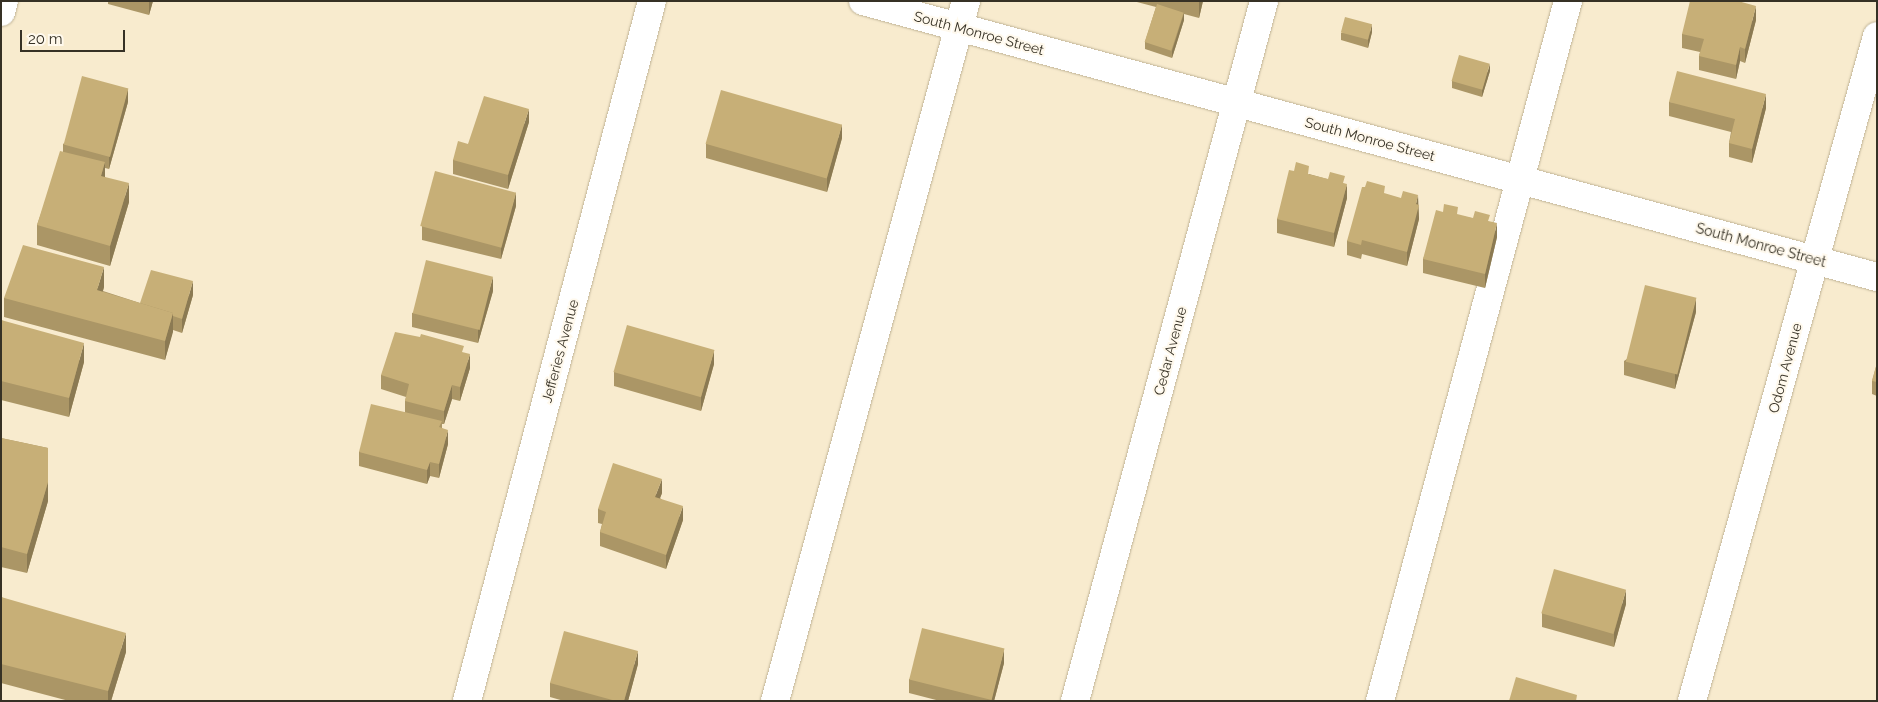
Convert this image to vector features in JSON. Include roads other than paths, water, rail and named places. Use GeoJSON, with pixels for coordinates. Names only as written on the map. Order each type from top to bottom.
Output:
{"type":"FeatureCollection","features":[{"type":"Feature","properties":{"kind":"street"},"geometry":{"type":"LineString","coordinates":[[1,12],[4,1]]}},
{"type":"Feature","properties":{"kind":"street","name":"Jefferies Avenue"},"geometry":{"type":"LineString","coordinates":[[467,701],[652,1]]}},
{"type":"Feature","properties":{"kind":"street","name":"South Monroe Street"},"geometry":{"type":"LineString","coordinates":[[863,1],[1877,277]]}},
{"type":"Feature","properties":{"kind":"street"},"geometry":{"type":"LineString","coordinates":[[775,701],[966,1]]}},
{"type":"Feature","properties":{"kind":"street","name":"Cedar Avenue"},"geometry":{"type":"LineString","coordinates":[[1075,701],[1264,1]]}},
{"type":"Feature","properties":{"kind":"street"},"geometry":{"type":"LineString","coordinates":[[1380,701],[1568,1]]}},
{"type":"Feature","properties":{"kind":"street","name":"Odom Avenue"},"geometry":{"type":"LineString","coordinates":[[1692,701],[1877,36]]}}]}
